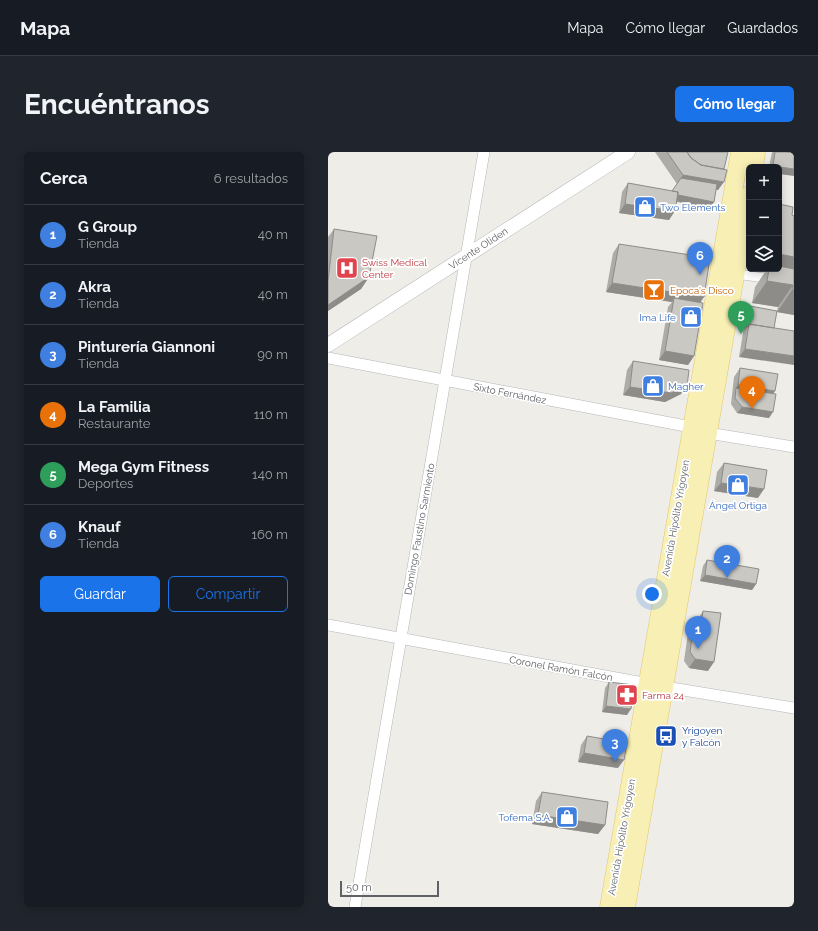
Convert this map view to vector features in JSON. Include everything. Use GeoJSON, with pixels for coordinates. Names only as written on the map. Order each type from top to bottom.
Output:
{"type":"FeatureCollection","features":[{"type":"Feature","properties":{"kind":"main road","name":"Avenida Hipólito Yrigoyen"},"geometry":{"type":"LineString","coordinates":[[626,907],[665,687],[699,430],[740,152]]}},
{"type":"Feature","properties":{"kind":"main road"},"geometry":{"type":"LineString","coordinates":[[754,164],[756,152]]}},
{"type":"Feature","properties":{"kind":"main road","name":"Avenida Hipólito Yrigoyen"},"geometry":{"type":"LineString","coordinates":[[609,907],[647,683],[699,430],[736,274],[748,200]]}},
{"type":"Feature","properties":{"kind":"street","name":"Domingo Faustino Sarmiento"},"geometry":{"type":"LineString","coordinates":[[355,907],[484,152]]}},
{"type":"Feature","properties":{"kind":"street","name":"Vicente Oliden"},"geometry":{"type":"LineString","coordinates":[[328,345],[628,152]]}},
{"type":"Feature","properties":{"kind":"street"},"geometry":{"type":"LineString","coordinates":[[736,274],[794,282]]}},
{"type":"Feature","properties":{"kind":"street","name":"Sixto Fernández"},"geometry":{"type":"LineString","coordinates":[[328,358],[794,447]]}},
{"type":"Feature","properties":{"kind":"street","name":"Coronel Ramón Falcón"},"geometry":{"type":"LineString","coordinates":[[328,625],[665,687],[794,708]]}},
{"type":"Feature","properties":{"kind":"building"},"geometry":{"type":"Polygon","coordinates":[[[667,152],[687,152],[691,158],[701,165],[727,170],[724,182],[683,175],[667,152]]]}},
{"type":"Feature","properties":{"kind":"building"},"geometry":{"type":"Polygon","coordinates":[[[687,152],[728,152],[724,169],[701,165],[691,158],[687,152]]]}},
{"type":"Feature","properties":{"kind":"building"},"geometry":{"type":"Polygon","coordinates":[[[775,152],[794,153],[794,169],[782,167],[782,164],[773,164],[775,152]]]}},
{"type":"Feature","properties":{"kind":"building"},"geometry":{"type":"Polygon","coordinates":[[[681,178],[717,184],[714,202],[678,195],[678,192],[672,191],[681,178]]]}},
{"type":"Feature","properties":{"kind":"building"},"geometry":{"type":"Polygon","coordinates":[[[628,183],[678,192],[675,211],[625,204],[628,183]]]}},
{"type":"Feature","properties":{"kind":"building"},"geometry":{"type":"Polygon","coordinates":[[[782,205],[793,207],[794,257],[782,255],[782,205]]]}},
{"type":"Feature","properties":{"kind":"building","name":"Swiss Medical Center"},"geometry":{"type":"Polygon","coordinates":[[[334,229],[377,236],[369,277],[328,305],[328,281],[334,229]]]}},
{"type":"Feature","properties":{"kind":"building"},"geometry":{"type":"Polygon","coordinates":[[[619,244],[710,258],[704,297],[612,283],[619,244]]]}},
{"type":"Feature","properties":{"kind":"building"},"geometry":{"type":"Polygon","coordinates":[[[782,267],[794,269],[794,290],[792,290],[793,285],[767,281],[768,272],[782,272],[782,267]]]}},
{"type":"Feature","properties":{"kind":"building"},"geometry":{"type":"Polygon","coordinates":[[[674,298],[703,303],[694,356],[665,351],[674,298]]]}},
{"type":"Feature","properties":{"kind":"building"},"geometry":{"type":"Polygon","coordinates":[[[750,306],[777,311],[774,328],[749,324],[747,326],[750,306]]]}},
{"type":"Feature","properties":{"kind":"building"},"geometry":{"type":"Polygon","coordinates":[[[749,324],[794,331],[794,356],[745,349],[749,324]]]}},
{"type":"Feature","properties":{"kind":"building"},"geometry":{"type":"Polygon","coordinates":[[[633,361],[689,370],[687,386],[671,393],[630,387],[633,361]]]}},
{"type":"Feature","properties":{"kind":"building"},"geometry":{"type":"Polygon","coordinates":[[[740,368],[778,374],[775,391],[738,385],[740,368]]]}},
{"type":"Feature","properties":{"kind":"building"},"geometry":{"type":"Polygon","coordinates":[[[736,388],[776,394],[773,412],[742,407],[735,398],[736,388]]]}},
{"type":"Feature","properties":{"kind":"building"},"geometry":{"type":"Polygon","coordinates":[[[724,463],[767,470],[764,489],[721,483],[724,463]]]}},
{"type":"Feature","properties":{"kind":"building"},"geometry":{"type":"Polygon","coordinates":[[[707,560],[759,569],[756,584],[705,575],[707,560]]]}},
{"type":"Feature","properties":{"kind":"building"},"geometry":{"type":"Polygon","coordinates":[[[703,611],[721,613],[714,662],[695,659],[690,652],[694,624],[701,625],[703,611]]]}},
{"type":"Feature","properties":{"kind":"building"},"geometry":{"type":"Polygon","coordinates":[[[609,682],[634,685],[631,709],[606,706],[609,682]]]}},
{"type":"Feature","properties":{"kind":"building"},"geometry":{"type":"Polygon","coordinates":[[[587,736],[627,743],[624,760],[584,753],[587,736]]]}},
{"type":"Feature","properties":{"kind":"building"},"geometry":{"type":"Polygon","coordinates":[[[542,792],[608,802],[605,825],[538,815],[542,792]]]}},
{"type":"Feature","properties":{"kind":"place","name":"Two Elements"},"geometry":{"type":"Point","coordinates":[645,207]}},
{"type":"Feature","properties":{"kind":"place","name":"Swiss Medical Center"},"geometry":{"type":"Point","coordinates":[347,268]}},
{"type":"Feature","properties":{"kind":"place","name":"Knauf"},"geometry":{"type":"Point","coordinates":[700,275]}},
{"type":"Feature","properties":{"kind":"place","name":"Epoca's Disco"},"geometry":{"type":"Point","coordinates":[654,290]}},
{"type":"Feature","properties":{"kind":"place","name":"Ima Life"},"geometry":{"type":"Point","coordinates":[691,317]}},
{"type":"Feature","properties":{"kind":"place","name":"Mega Gym Fitness"},"geometry":{"type":"Point","coordinates":[741,334]}},
{"type":"Feature","properties":{"kind":"place","name":"Magher"},"geometry":{"type":"Point","coordinates":[653,386]}},
{"type":"Feature","properties":{"kind":"place","name":"La Familia"},"geometry":{"type":"Point","coordinates":[752,409]}},
{"type":"Feature","properties":{"kind":"place","name":"Ángel Ortiga"},"geometry":{"type":"Point","coordinates":[738,485]}},
{"type":"Feature","properties":{"kind":"place","name":"Akra"},"geometry":{"type":"Point","coordinates":[727,578]}},
{"type":"Feature","properties":{"kind":"place","name":"G Group"},"geometry":{"type":"Point","coordinates":[698,649]}},
{"type":"Feature","properties":{"kind":"place","name":"Farma 24"},"geometry":{"type":"Point","coordinates":[627,695]}},
{"type":"Feature","properties":{"kind":"place","name":"Yrigoyen y Falcón"},"geometry":{"type":"Point","coordinates":[666,736]}},
{"type":"Feature","properties":{"kind":"place","name":"Pinturería Giannoni"},"geometry":{"type":"Point","coordinates":[615,762]}},
{"type":"Feature","properties":{"kind":"place","name":"Tofema S.A."},"geometry":{"type":"Point","coordinates":[567,817]}}]}
